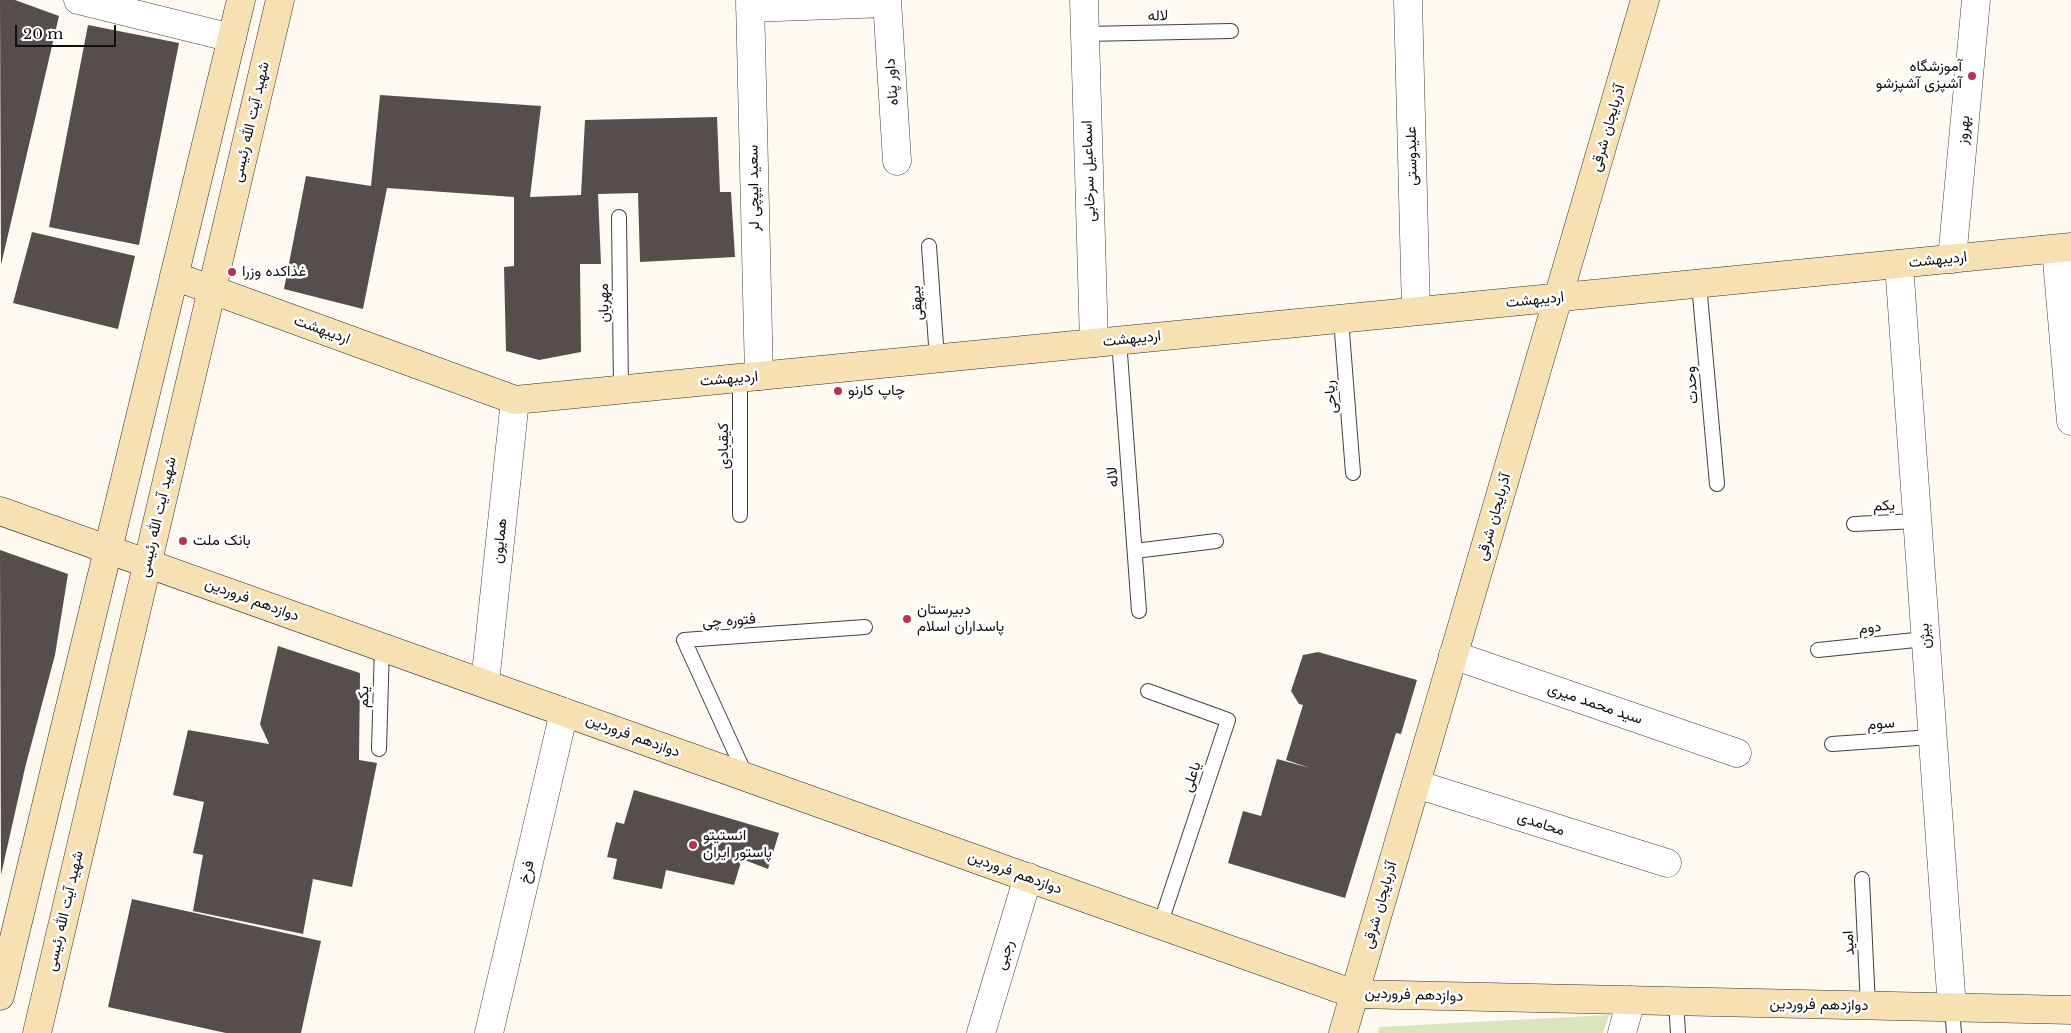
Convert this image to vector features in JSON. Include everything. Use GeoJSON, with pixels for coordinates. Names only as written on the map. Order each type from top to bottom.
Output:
{"type":"FeatureCollection","features":[{"type":"Feature","properties":{"kind":"main road"},"geometry":{"type":"LineString","coordinates":[[0,996],[4,966],[108,550],[241,0]]}},
{"type":"Feature","properties":{"kind":"main road","name":"شهید آیت الله رئیسی"},"geometry":{"type":"LineString","coordinates":[[37,1033],[280,0]]}},
{"type":"Feature","properties":{"kind":"main road","name":"آذربایجان شرقی"},"geometry":{"type":"LineString","coordinates":[[1343,1033],[1645,0]]}},
{"type":"Feature","properties":{"kind":"main road","name":"اردیبهشت"},"geometry":{"type":"LineString","coordinates":[[174,276],[515,400],[2064,248]]}},
{"type":"Feature","properties":{"kind":"main road","name":"دوازدهم فروردین"},"geometry":{"type":"LineString","coordinates":[[0,511],[1354,994],[1868,1006],[1953,1020],[2071,1010]]}},
{"type":"Feature","properties":{"kind":"street"},"geometry":{"type":"LineString","coordinates":[[78,0],[232,38]]}},
{"type":"Feature","properties":{"kind":"street","name":"اسماعیل سرخابی"},"geometry":{"type":"LineString","coordinates":[[1084,0],[1106,342]]}},
{"type":"Feature","properties":{"kind":"street","name":"علیدوستی"},"geometry":{"type":"LineString","coordinates":[[1408,0],[1416,312]]}},
{"type":"Feature","properties":{"kind":"street","name":"بهروز"},"geometry":{"type":"LineString","coordinates":[[1952,259],[1976,0]]}},
{"type":"Feature","properties":{"kind":"street","name":"داور پناه"},"geometry":{"type":"LineString","coordinates":[[750,4],[887,2],[897,161]]}},
{"type":"Feature","properties":{"kind":"street","name":"سعید ایپچی لر"},"geometry":{"type":"LineString","coordinates":[[749,377],[750,4]]}},
{"type":"Feature","properties":{"kind":"street"},"geometry":{"type":"LineString","coordinates":[[2064,248],[2071,421]]}},
{"type":"Feature","properties":{"kind":"street","name":"بیژن"},"geometry":{"type":"LineString","coordinates":[[1899,264],[1953,1020]]}},
{"type":"Feature","properties":{"kind":"street","name":"همایون"},"geometry":{"type":"LineString","coordinates":[[485,683],[515,400]]}},
{"type":"Feature","properties":{"kind":"street","name":"سید محمد میری"},"geometry":{"type":"LineString","coordinates":[[1454,655],[1737,753]]}},
{"type":"Feature","properties":{"kind":"street","name":"فرخ"},"geometry":{"type":"LineString","coordinates":[[489,1033],[564,712]]}},
{"type":"Feature","properties":{"kind":"street","name":"محامدی"},"geometry":{"type":"LineString","coordinates":[[1416,784],[1667,864]]}},
{"type":"Feature","properties":{"kind":"street","name":"رجبی"},"geometry":{"type":"LineString","coordinates":[[981,1033],[1028,877]]}},
{"type":"Feature","properties":{"kind":"street"},"geometry":{"type":"LineString","coordinates":[[1622,1033],[1631,1000]]}},
{"type":"Feature","properties":{"kind":"lane","name":"لاله"},"geometry":{"type":"LineString","coordinates":[[1085,34],[1231,31]]}},
{"type":"Feature","properties":{"kind":"lane","name":"مهربان"},"geometry":{"type":"LineString","coordinates":[[619,217],[621,389]]}},
{"type":"Feature","properties":{"kind":"lane","name":"بیهقی"},"geometry":{"type":"LineString","coordinates":[[929,246],[937,358]]}},
{"type":"Feature","properties":{"kind":"lane","name":"وحدت"},"geometry":{"type":"LineString","coordinates":[[1699,284],[1717,484]]}},
{"type":"Feature","properties":{"kind":"lane","name":"ریاحی"},"geometry":{"type":"LineString","coordinates":[[1341,319],[1354,473]]}},
{"type":"Feature","properties":{"kind":"lane","name":"لاله"},"geometry":{"type":"LineString","coordinates":[[1106,342],[1135,551],[1140,611]]}},
{"type":"Feature","properties":{"kind":"lane","name":"کیقبادی"},"geometry":{"type":"LineString","coordinates":[[740,515],[749,377]]}},
{"type":"Feature","properties":{"kind":"lane","name":"یکم"},"geometry":{"type":"LineString","coordinates":[[1854,524],[1917,521]]}},
{"type":"Feature","properties":{"kind":"lane"},"geometry":{"type":"LineString","coordinates":[[1135,551],[1216,541]]}},
{"type":"Feature","properties":{"kind":"lane","name":"فتوره چی"},"geometry":{"type":"LineString","coordinates":[[746,777],[684,640],[865,627]]}},
{"type":"Feature","properties":{"kind":"lane","name":"دوم"},"geometry":{"type":"LineString","coordinates":[[1818,650],[1925,639]]}},
{"type":"Feature","properties":{"kind":"lane","name":"یکم"},"geometry":{"type":"LineString","coordinates":[[379,749],[382,646]]}},
{"type":"Feature","properties":{"kind":"lane","name":"یاعلی"},"geometry":{"type":"LineString","coordinates":[[1148,692],[1228,720],[1160,925]]}},
{"type":"Feature","properties":{"kind":"lane","name":"سوم"},"geometry":{"type":"LineString","coordinates":[[1832,744],[1932,737]]}},
{"type":"Feature","properties":{"kind":"lane","name":"امید"},"geometry":{"type":"LineString","coordinates":[[1862,880],[1868,1006]]}},
{"type":"Feature","properties":{"kind":"lane"},"geometry":{"type":"LineString","coordinates":[[1676,1001],[1678,1033]]}},
{"type":"Feature","properties":{"kind":"green space"},"geometry":{"type":"Polygon","coordinates":[[[1609,1015],[1603,1033],[1378,1033],[1379,1027],[1609,1015]]]}},
{"type":"Feature","properties":{"kind":"building"},"geometry":{"type":"Polygon","coordinates":[[[0,0],[15,0],[59,16],[1,265],[0,0]]]}},
{"type":"Feature","properties":{"kind":"building"},"geometry":{"type":"Polygon","coordinates":[[[88,25],[179,43],[139,245],[49,227],[88,25]]]}},
{"type":"Feature","properties":{"kind":"building"},"geometry":{"type":"Polygon","coordinates":[[[380,95],[541,106],[530,197],[581,195],[585,120],[717,117],[720,192],[731,192],[735,257],[640,262],[638,193],[598,194],[601,264],[580,264],[581,352],[539,360],[506,351],[504,267],[514,266],[514,197],[387,188],[363,309],[284,289],[306,176],[371,186],[380,95]]]}},
{"type":"Feature","properties":{"kind":"building"},"geometry":{"type":"Polygon","coordinates":[[[32,232],[135,256],[118,329],[13,303],[32,232]]]}},
{"type":"Feature","properties":{"kind":"building"},"geometry":{"type":"Polygon","coordinates":[[[0,550],[68,574],[55,655],[25,768],[1,875],[0,550]]]}},
{"type":"Feature","properties":{"kind":"building"},"geometry":{"type":"Polygon","coordinates":[[[278,646],[360,673],[359,760],[377,763],[352,887],[313,879],[303,934],[193,911],[203,855],[193,853],[204,802],[173,795],[188,730],[269,744],[260,724],[278,646]]]}},
{"type":"Feature","properties":{"kind":"building"},"geometry":{"type":"Polygon","coordinates":[[[1318,652],[1417,680],[1401,734],[1396,733],[1345,898],[1228,863],[1243,811],[1261,816],[1277,759],[1310,768],[1286,760],[1303,705],[1299,704],[1291,691],[1303,655],[1318,652]]]}},
{"type":"Feature","properties":{"kind":"building","name":"انستیتو پاستور ایران"},"geometry":{"type":"Polygon","coordinates":[[[634,790],[779,833],[768,869],[742,859],[734,885],[666,870],[662,889],[613,879],[617,859],[607,857],[616,822],[624,824],[634,790]]]}},
{"type":"Feature","properties":{"kind":"building"},"geometry":{"type":"Polygon","coordinates":[[[132,899],[321,941],[301,1033],[226,1033],[108,1007],[132,899]]]}},
{"type":"Feature","properties":{"kind":"place","name":"آموزشگاه آشپزی آشپزشو"},"geometry":{"type":"Point","coordinates":[1972,76]}},
{"type":"Feature","properties":{"kind":"place","name":"غذاکده وزرا"},"geometry":{"type":"Point","coordinates":[232,272]}},
{"type":"Feature","properties":{"kind":"place","name":"چاپ کارنو"},"geometry":{"type":"Point","coordinates":[838,391]}},
{"type":"Feature","properties":{"kind":"place","name":"بانک ملت"},"geometry":{"type":"Point","coordinates":[183,541]}},
{"type":"Feature","properties":{"kind":"place","name":"دبیرستان پاسداران اسلام"},"geometry":{"type":"Point","coordinates":[907,619]}},
{"type":"Feature","properties":{"kind":"place","name":"انستیتو پاستور ایران"},"geometry":{"type":"Point","coordinates":[693,845]}}]}
